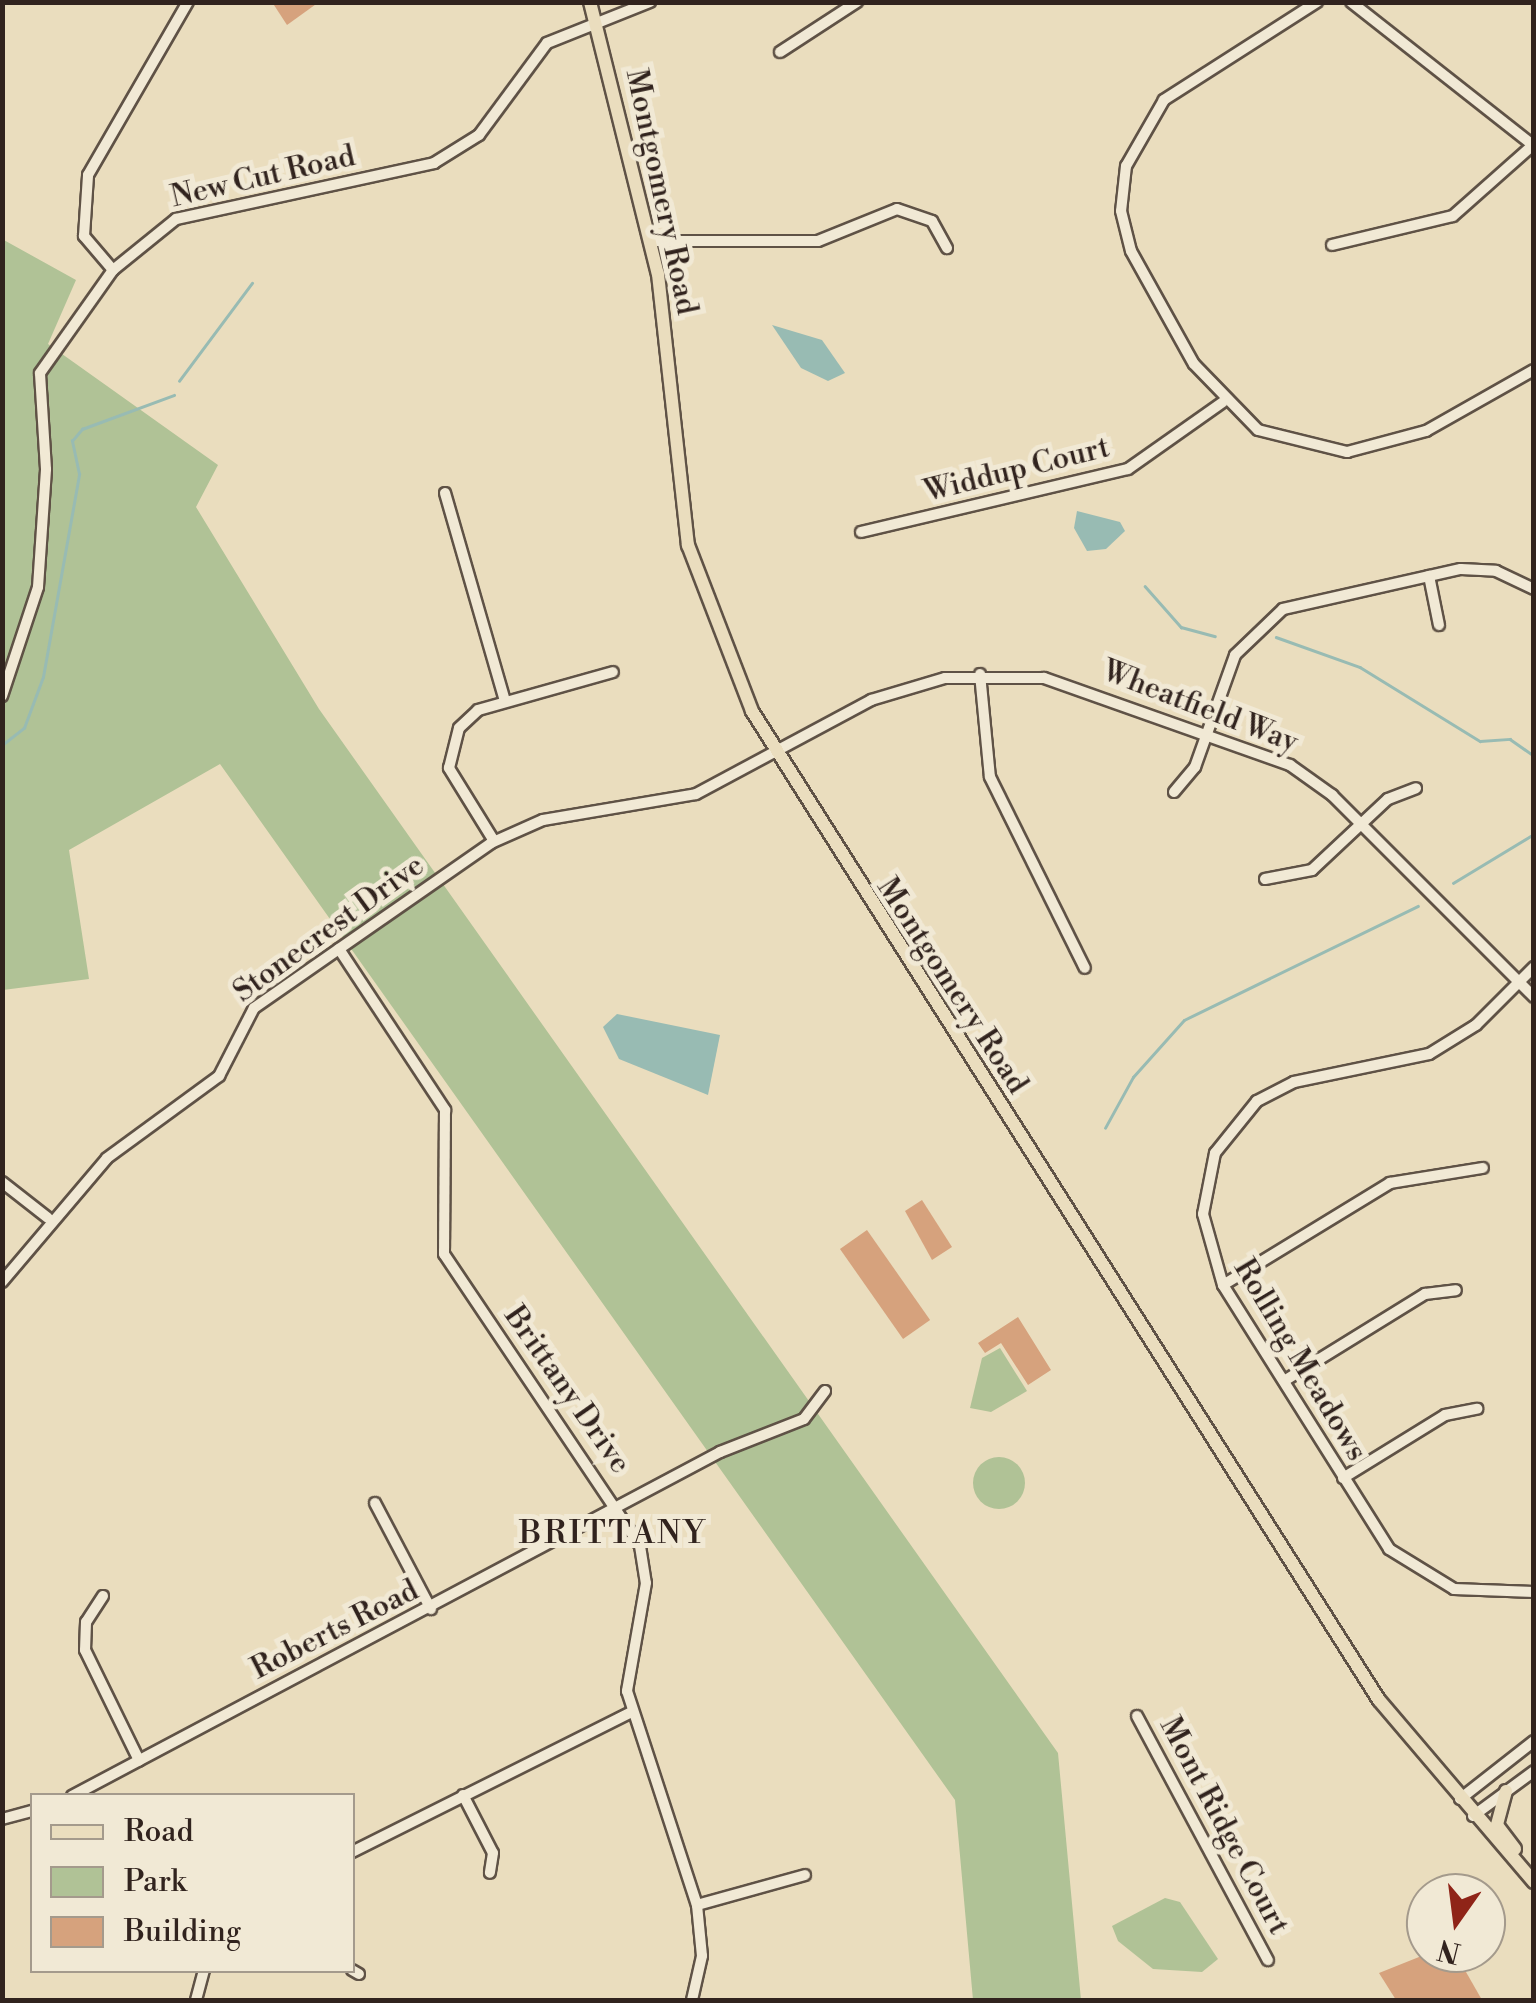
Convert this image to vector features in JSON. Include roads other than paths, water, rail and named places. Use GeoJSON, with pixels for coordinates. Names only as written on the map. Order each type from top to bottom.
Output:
{"type":"FeatureCollection","features":[{"type":"Feature","properties":{"kind":"main road","name":"Montgomery Road"},"geometry":{"type":"LineString","coordinates":[[590,2],[651,241],[688,545],[718,636],[777,754],[1378,1700],[1459,1800],[1534,1882]]}},
{"type":"Feature","properties":{"kind":"main road"},"geometry":{"type":"LineString","coordinates":[[1506,1792],[1497,1825],[1534,1869]]}},
{"type":"Feature","properties":{"kind":"street"},"geometry":{"type":"LineString","coordinates":[[113,270],[84,236],[88,176],[188,2]]}},
{"type":"Feature","properties":{"kind":"street","name":"New Cut Road"},"geometry":{"type":"LineString","coordinates":[[2,696],[38,587],[46,468],[40,373],[113,270],[176,219],[434,163],[479,135],[546,44],[650,2]]}},
{"type":"Feature","properties":{"kind":"street"},"geometry":{"type":"LineString","coordinates":[[780,52],[857,2]]}},
{"type":"Feature","properties":{"kind":"street"},"geometry":{"type":"LineString","coordinates":[[1317,2],[1164,100],[1126,166],[1121,211],[1131,251],[1223,402],[1276,440],[1347,452],[1426,431],[1534,370]]}},
{"type":"Feature","properties":{"kind":"street"},"geometry":{"type":"LineString","coordinates":[[1332,245],[1453,216],[1533,145],[1351,2]]}},
{"type":"Feature","properties":{"kind":"street"},"geometry":{"type":"LineString","coordinates":[[651,241],[805,243],[898,208],[932,221],[948,248]]}},
{"type":"Feature","properties":{"kind":"street","name":"Widdup Court"},"geometry":{"type":"LineString","coordinates":[[861,532],[1128,469],[1223,402]]}},
{"type":"Feature","properties":{"kind":"street"},"geometry":{"type":"LineString","coordinates":[[445,494],[505,701]]}},
{"type":"Feature","properties":{"kind":"street"},"geometry":{"type":"LineString","coordinates":[[1174,792],[1207,732],[1236,655],[1269,617],[1429,576],[1480,568],[1534,589]]}},
{"type":"Feature","properties":{"kind":"street"},"geometry":{"type":"LineString","coordinates":[[1429,576],[1438,625]]}},
{"type":"Feature","properties":{"kind":"street"},"geometry":{"type":"LineString","coordinates":[[494,841],[454,783],[450,753],[468,718],[505,701],[613,672]]}},
{"type":"Feature","properties":{"kind":"street"},"geometry":{"type":"LineString","coordinates":[[980,674],[990,777],[1086,968]]}},
{"type":"Feature","properties":{"kind":"street","name":"Wheatfield Way"},"geometry":{"type":"LineString","coordinates":[[777,754],[884,695],[980,674],[1060,682],[1207,732],[1290,766],[1362,825],[1534,997]]}},
{"type":"Feature","properties":{"kind":"street","name":"Stonecrest Drive"},"geometry":{"type":"LineString","coordinates":[[2,1282],[48,1218],[106,1158],[219,1076],[254,1008],[494,841],[543,820],[696,794],[777,754]]}},
{"type":"Feature","properties":{"kind":"street"},"geometry":{"type":"LineString","coordinates":[[1265,879],[1312,870],[1362,825],[1416,788]]}},
{"type":"Feature","properties":{"kind":"street","name":"Brittany Drive"},"geometry":{"type":"LineString","coordinates":[[339,949],[446,1110],[444,1254],[620,1507],[645,1565],[627,1669],[630,1714],[696,1906],[702,1956],[692,2000]]}},
{"type":"Feature","properties":{"kind":"street","name":"Rolling Meadows"},"geometry":{"type":"LineString","coordinates":[[1534,968],[1476,1026],[1429,1054],[1294,1082],[1240,1116],[1204,1193],[1207,1248],[1223,1285],[1382,1540],[1420,1574],[1477,1594],[1534,1592]]}},
{"type":"Feature","properties":{"kind":"street"},"geometry":{"type":"LineString","coordinates":[[1223,1285],[1390,1183],[1483,1168]]}},
{"type":"Feature","properties":{"kind":"street"},"geometry":{"type":"LineString","coordinates":[[2,1182],[48,1218]]}},
{"type":"Feature","properties":{"kind":"street"},"geometry":{"type":"LineString","coordinates":[[1284,1380],[1424,1294],[1456,1290]]}},
{"type":"Feature","properties":{"kind":"street","name":"Roberts Road"},"geometry":{"type":"LineString","coordinates":[[78,1793],[620,1507],[804,1419],[825,1391]]}},
{"type":"Feature","properties":{"kind":"street"},"geometry":{"type":"LineString","coordinates":[[1344,1478],[1445,1415],[1477,1409]]}},
{"type":"Feature","properties":{"kind":"street"},"geometry":{"type":"LineString","coordinates":[[375,1503],[431,1608]]}},
{"type":"Feature","properties":{"kind":"street"},"geometry":{"type":"LineString","coordinates":[[103,1596],[86,1622],[84,1650],[139,1760]]}},
{"type":"Feature","properties":{"kind":"street"},"geometry":{"type":"LineString","coordinates":[[355,1850],[630,1714]]}},
{"type":"Feature","properties":{"kind":"street","name":"Mont Ridge Court"},"geometry":{"type":"LineString","coordinates":[[1137,1716],[1268,1960]]}},
{"type":"Feature","properties":{"kind":"street"},"geometry":{"type":"LineString","coordinates":[[1459,1800],[1534,1741]]}},
{"type":"Feature","properties":{"kind":"street"},"geometry":{"type":"LineString","coordinates":[[1473,1816],[1534,1771]]}},
{"type":"Feature","properties":{"kind":"street"},"geometry":{"type":"LineString","coordinates":[[463,1795],[493,1853],[490,1873]]}},
{"type":"Feature","properties":{"kind":"street"},"geometry":{"type":"LineString","coordinates":[[2,1819],[30,1812]]}},
{"type":"Feature","properties":{"kind":"street"},"geometry":{"type":"LineString","coordinates":[[696,1906],[805,1875]]}},
{"type":"Feature","properties":{"kind":"street"},"geometry":{"type":"LineString","coordinates":[[196,2000],[203,1973]]}},
{"type":"Feature","properties":{"kind":"water"},"geometry":{"type":"Polygon","coordinates":[[[772,325],[822,340],[845,373],[828,381],[801,368],[772,325]]]}},
{"type":"Feature","properties":{"kind":"water"},"geometry":{"type":"Polygon","coordinates":[[[1077,511],[1120,522],[1125,531],[1106,549],[1087,551],[1074,528],[1077,511]]]}},
{"type":"Feature","properties":{"kind":"water"},"geometry":{"type":"Polygon","coordinates":[[[617,1014],[720,1035],[708,1095],[619,1059],[603,1027],[617,1014]]]}},
{"type":"Feature","properties":{"kind":"waterway"},"geometry":{"type":"LineString","coordinates":[[179,381],[252,283]]}},
{"type":"Feature","properties":{"kind":"waterway"},"geometry":{"type":"LineString","coordinates":[[2,745],[24,728],[43,677],[79,474],[72,441],[82,429],[174,395]]}},
{"type":"Feature","properties":{"kind":"waterway"},"geometry":{"type":"LineString","coordinates":[[1145,586],[1181,627],[1215,636]]}},
{"type":"Feature","properties":{"kind":"waterway"},"geometry":{"type":"LineString","coordinates":[[1276,637],[1360,667],[1480,741],[1510,739],[1534,756]]}},
{"type":"Feature","properties":{"kind":"waterway"},"geometry":{"type":"LineString","coordinates":[[1453,883],[1534,834]]}},
{"type":"Feature","properties":{"kind":"waterway"},"geometry":{"type":"LineString","coordinates":[[1105,1128],[1133,1077],[1184,1020],[1418,906]]}},
{"type":"Feature","properties":{"kind":"district","name":"BRITTANY"},"geometry":{"type":"Point","coordinates":[613,1533]}}]}
